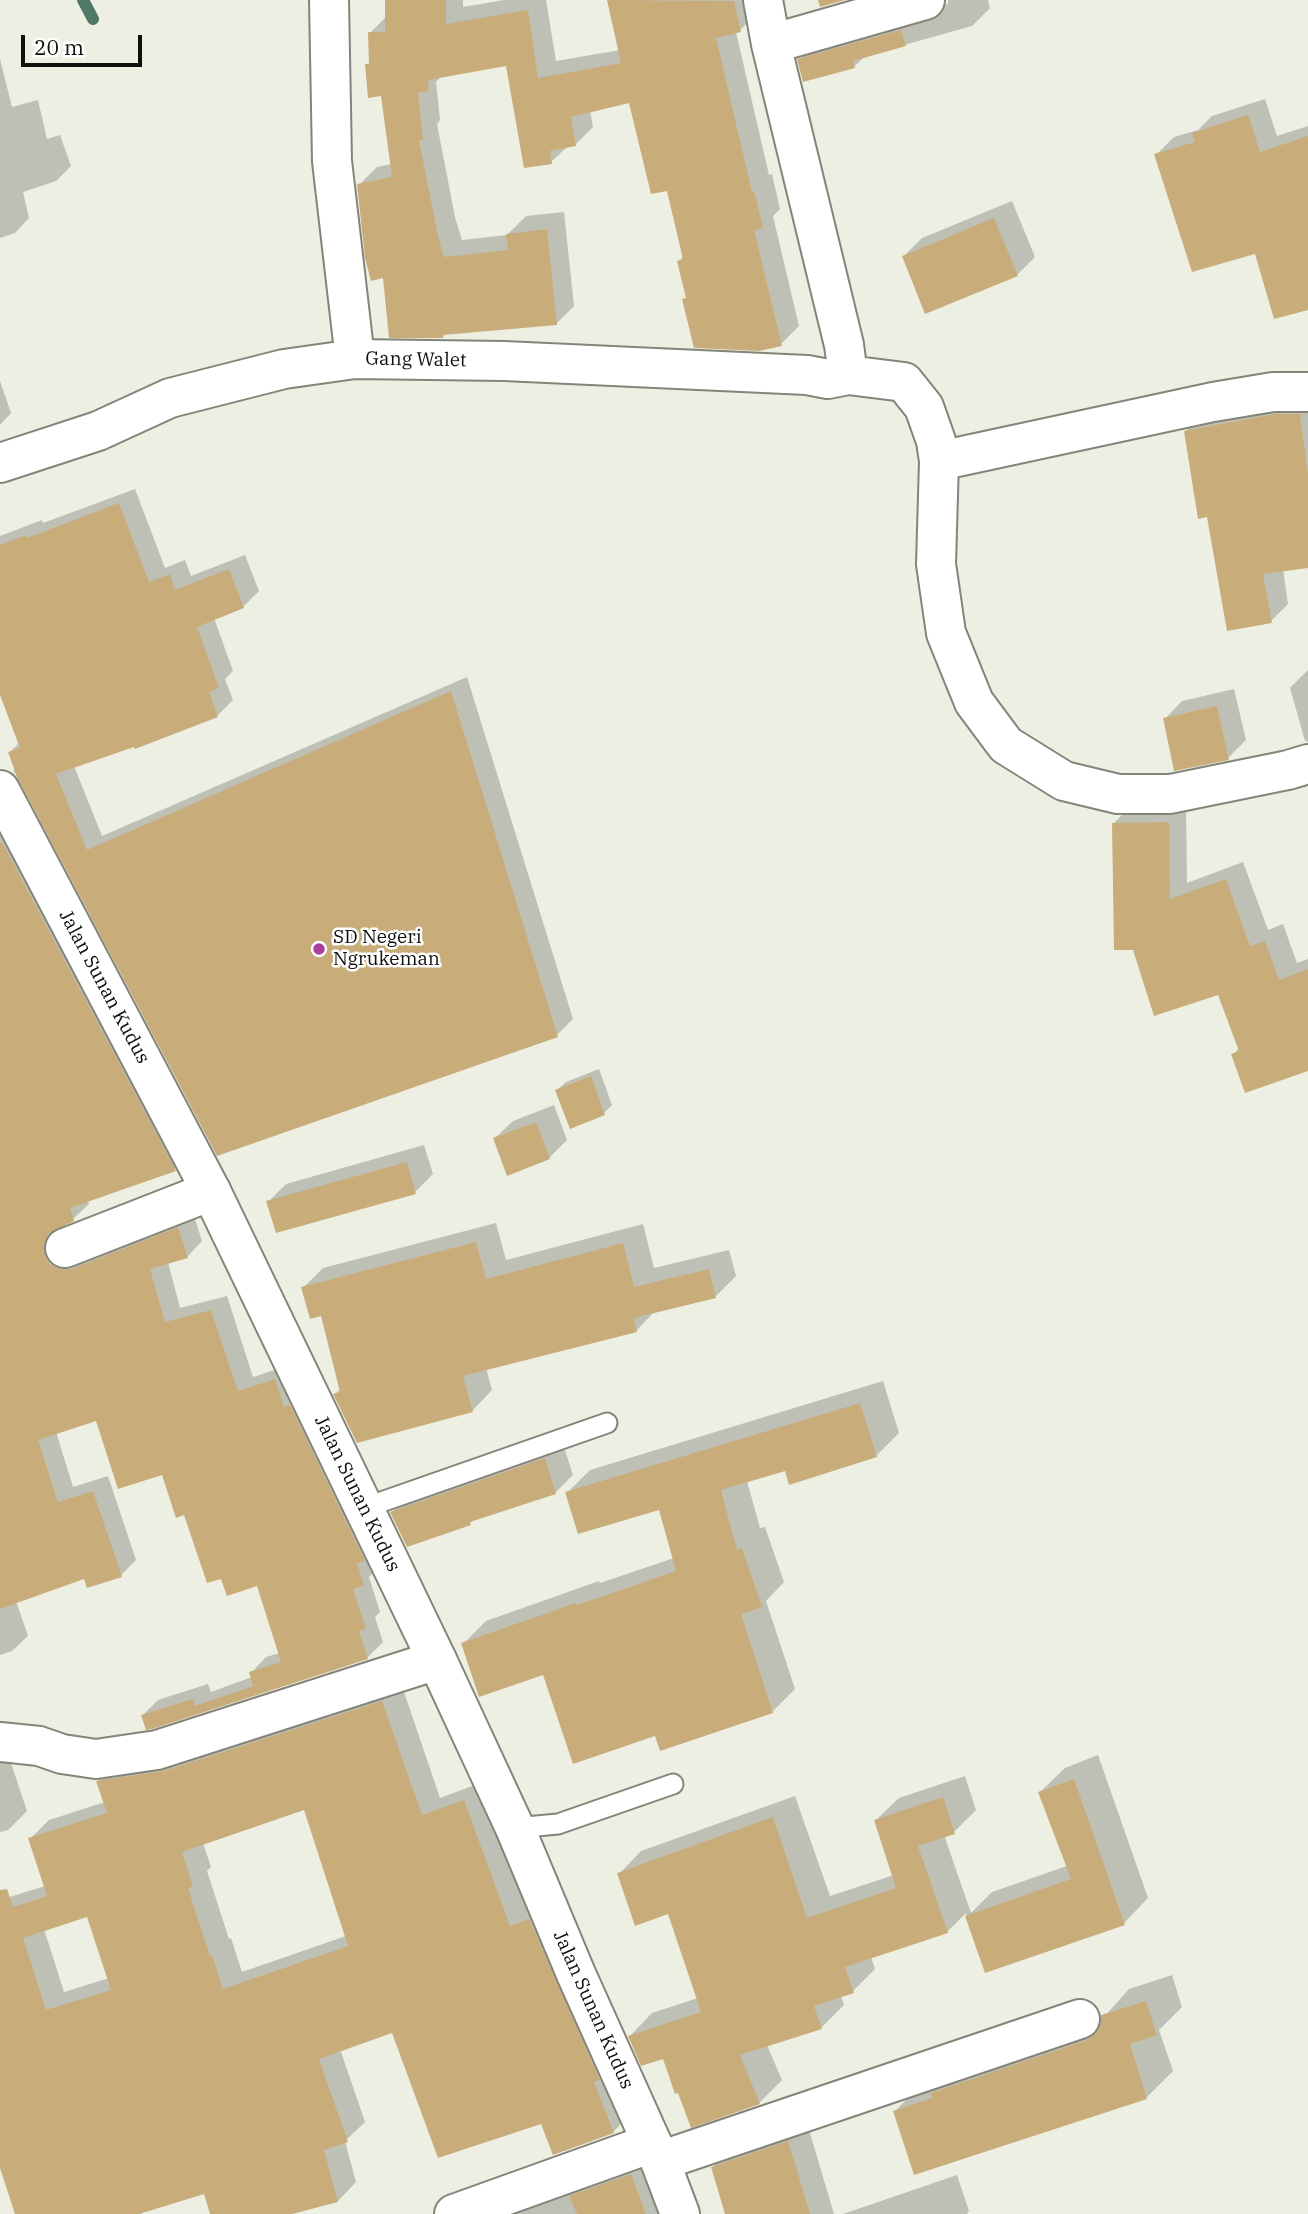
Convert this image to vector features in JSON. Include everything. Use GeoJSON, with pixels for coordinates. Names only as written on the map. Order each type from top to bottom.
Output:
{"type":"FeatureCollection","features":[{"type":"Feature","properties":{"kind":"street"},"geometry":{"type":"LineString","coordinates":[[329,0],[332,161],[355,359]]}},
{"type":"Feature","properties":{"kind":"street"},"geometry":{"type":"LineString","coordinates":[[763,0],[771,44],[844,345],[848,374]]}},
{"type":"Feature","properties":{"kind":"street"},"geometry":{"type":"LineString","coordinates":[[771,44],[925,0]]}},
{"type":"Feature","properties":{"kind":"street","name":"Gang Walet"},"geometry":{"type":"LineString","coordinates":[[0,463],[98,432],[170,398],[284,369],[355,359],[504,361],[807,375],[828,379],[848,374],[904,382],[924,407],[936,440],[939,461],[936,564],[946,633],[974,702],[1006,745],[1065,781],[1118,794],[1170,794],[1308,764]]}},
{"type":"Feature","properties":{"kind":"street"},"geometry":{"type":"LineString","coordinates":[[939,461],[1213,402],[1273,392],[1308,392]]}},
{"type":"Feature","properties":{"kind":"street","name":"Jalan Sunan Kudus"},"geometry":{"type":"LineString","coordinates":[[0,790],[211,1191],[438,1660],[515,1828],[576,1974],[656,2152],[680,2214]]}},
{"type":"Feature","properties":{"kind":"street"},"geometry":{"type":"LineString","coordinates":[[65,1248],[211,1191]]}},
{"type":"Feature","properties":{"kind":"street"},"geometry":{"type":"LineString","coordinates":[[0,1742],[39,1746],[62,1754],[96,1759],[157,1750],[438,1660]]}},
{"type":"Feature","properties":{"kind":"street"},"geometry":{"type":"LineString","coordinates":[[470,2211],[1080,2019]]}},
{"type":"Feature","properties":{"kind":"lane"},"geometry":{"type":"LineString","coordinates":[[364,1508],[607,1423]]}},
{"type":"Feature","properties":{"kind":"lane"},"geometry":{"type":"LineString","coordinates":[[515,1828],[558,1824],[673,1784]]}},
{"type":"Feature","properties":{"kind":"building"},"geometry":{"type":"Polygon","coordinates":[[[385,0],[446,0],[446,24],[528,10],[538,78],[621,63],[607,0],[734,1],[741,32],[716,38],[763,228],[754,230],[782,346],[759,351],[694,348],[682,299],[686,298],[677,261],[683,259],[667,191],[651,194],[629,103],[571,117],[576,146],[550,151],[552,164],[524,168],[506,66],[428,80],[429,91],[418,93],[423,140],[419,140],[444,257],[508,250],[506,234],[547,229],[557,325],[443,335],[443,338],[389,338],[383,278],[371,281],[365,258],[357,184],[392,177],[381,96],[368,98],[365,64],[369,64],[368,32],[385,32],[385,0]]]}},
{"type":"Feature","properties":{"kind":"building"},"geometry":{"type":"Polygon","coordinates":[[[818,0],[845,0],[820,7],[818,0]]]}},
{"type":"Feature","properties":{"kind":"building"},"geometry":{"type":"Polygon","coordinates":[[[901,30],[906,46],[853,61],[855,68],[803,82],[797,59],[901,30]]]}},
{"type":"Feature","properties":{"kind":"building"},"geometry":{"type":"Polygon","coordinates":[[[1248,115],[1260,152],[1308,136],[1308,310],[1274,319],[1255,254],[1192,272],[1154,154],[1195,142],[1192,133],[1248,115]]]}},
{"type":"Feature","properties":{"kind":"building"},"geometry":{"type":"Polygon","coordinates":[[[994,218],[1018,276],[925,314],[902,256],[994,218]]]}},
{"type":"Feature","properties":{"kind":"building"},"geometry":{"type":"Polygon","coordinates":[[[1275,414],[1300,414],[1308,474],[1308,568],[1263,574],[1272,623],[1227,631],[1207,517],[1198,519],[1184,431],[1275,414]]]}},
{"type":"Feature","properties":{"kind":"building","name":"SD Negeri Ngrukeman"},"geometry":{"type":"Polygon","coordinates":[[[119,503],[149,582],[170,574],[175,590],[229,569],[244,608],[197,627],[219,688],[209,692],[218,717],[135,749],[134,747],[56,774],[87,850],[451,691],[558,1037],[217,1156],[17,777],[8,752],[20,748],[0,695],[0,545],[26,535],[27,538],[119,503]]]}},
{"type":"Feature","properties":{"kind":"building"},"geometry":{"type":"Polygon","coordinates":[[[1217,706],[1229,760],[1174,771],[1163,718],[1217,706]]]}},
{"type":"Feature","properties":{"kind":"building"},"geometry":{"type":"Polygon","coordinates":[[[1169,822],[1170,899],[1226,879],[1250,946],[1265,941],[1279,980],[1308,969],[1308,1071],[1245,1093],[1231,1054],[1239,1051],[1218,995],[1154,1016],[1133,950],[1114,950],[1112,823],[1169,822]]]}},
{"type":"Feature","properties":{"kind":"building"},"geometry":{"type":"Polygon","coordinates":[[[2,842],[176,1171],[70,1208],[74,1221],[48,1234],[44,1244],[45,1257],[51,1265],[72,1269],[178,1227],[188,1258],[150,1269],[165,1322],[211,1310],[238,1391],[275,1379],[284,1407],[290,1405],[365,1561],[357,1563],[364,1585],[353,1589],[366,1629],[359,1631],[368,1659],[146,1730],[141,1715],[193,1699],[195,1706],[253,1686],[249,1672],[281,1662],[257,1586],[227,1596],[221,1579],[207,1583],[184,1515],[176,1518],[162,1475],[118,1489],[96,1421],[38,1440],[58,1502],[93,1491],[122,1577],[87,1588],[84,1579],[0,1609],[2,842]]]}},
{"type":"Feature","properties":{"kind":"building"},"geometry":{"type":"Polygon","coordinates":[[[591,1076],[605,1115],[570,1129],[555,1090],[591,1076]]]}},
{"type":"Feature","properties":{"kind":"building"},"geometry":{"type":"Polygon","coordinates":[[[536,1122],[550,1159],[507,1176],[493,1138],[536,1122]]]}},
{"type":"Feature","properties":{"kind":"building"},"geometry":{"type":"Polygon","coordinates":[[[407,1162],[416,1194],[276,1233],[266,1201],[407,1162]]]}},
{"type":"Feature","properties":{"kind":"building"},"geometry":{"type":"Polygon","coordinates":[[[476,1242],[486,1279],[623,1243],[634,1287],[709,1269],[716,1298],[634,1318],[637,1332],[463,1376],[473,1412],[357,1443],[333,1394],[340,1392],[321,1316],[310,1319],[301,1287],[476,1242]]]}},
{"type":"Feature","properties":{"kind":"building"},"geometry":{"type":"Polygon","coordinates":[[[860,1403],[877,1457],[789,1485],[785,1471],[721,1490],[737,1550],[742,1548],[762,1607],[741,1614],[773,1713],[660,1751],[655,1736],[573,1764],[543,1675],[479,1697],[461,1643],[676,1571],[659,1510],[578,1534],[565,1492],[860,1403]]]}},
{"type":"Feature","properties":{"kind":"building"},"geometry":{"type":"Polygon","coordinates":[[[545,1458],[556,1494],[470,1522],[471,1525],[407,1547],[390,1512],[545,1458]]]}},
{"type":"Feature","properties":{"kind":"building"},"geometry":{"type":"Polygon","coordinates":[[[382,1701],[422,1815],[464,1800],[510,1926],[529,1919],[600,2080],[594,2082],[614,2133],[553,2155],[541,2124],[438,2158],[392,2033],[319,2059],[348,2142],[324,2150],[338,2202],[292,2214],[210,2214],[204,2194],[139,2214],[15,2214],[0,2168],[0,1890],[7,1889],[13,1907],[47,1896],[28,1838],[107,1813],[96,1781],[164,1771],[382,1701]],[[304,1810],[182,1852],[193,1887],[188,1888],[223,1989],[348,1946],[304,1810]],[[87,1917],[23,1938],[46,2010],[111,1990],[87,1917]]]}},
{"type":"Feature","properties":{"kind":"building"},"geometry":{"type":"Polygon","coordinates":[[[1074,1779],[1125,1925],[985,1973],[965,1916],[1071,1879],[1038,1792],[1074,1779]]]}},
{"type":"Feature","properties":{"kind":"building"},"geometry":{"type":"Polygon","coordinates":[[[943,1797],[955,1834],[918,1846],[948,1933],[845,1967],[854,1993],[814,2006],[822,2029],[740,2055],[760,2104],[691,2128],[663,2059],[641,2066],[628,2036],[701,2012],[668,1914],[635,1926],[617,1873],[773,1817],[807,1918],[896,1888],[874,1820],[943,1797]]]}},
{"type":"Feature","properties":{"kind":"building"},"geometry":{"type":"Polygon","coordinates":[[[1146,2001],[1157,2035],[1130,2044],[1147,2099],[914,2175],[893,2111],[932,2098],[931,2093],[1087,2040],[1097,2033],[1101,2015],[1146,2001]]]}},
{"type":"Feature","properties":{"kind":"building"},"geometry":{"type":"Polygon","coordinates":[[[788,2141],[810,2214],[725,2214],[711,2167],[788,2141]]]}},
{"type":"Feature","properties":{"kind":"building"},"geometry":{"type":"Polygon","coordinates":[[[631,2174],[646,2214],[577,2214],[569,2196],[631,2174]]]}},
{"type":"Feature","properties":{"kind":"waterway"},"geometry":{"type":"LineString","coordinates":[[83,0],[93,19]]}},
{"type":"Feature","properties":{"kind":"place","name":"SD Negeri Ngrukeman"},"geometry":{"type":"Point","coordinates":[319,949]}}]}
